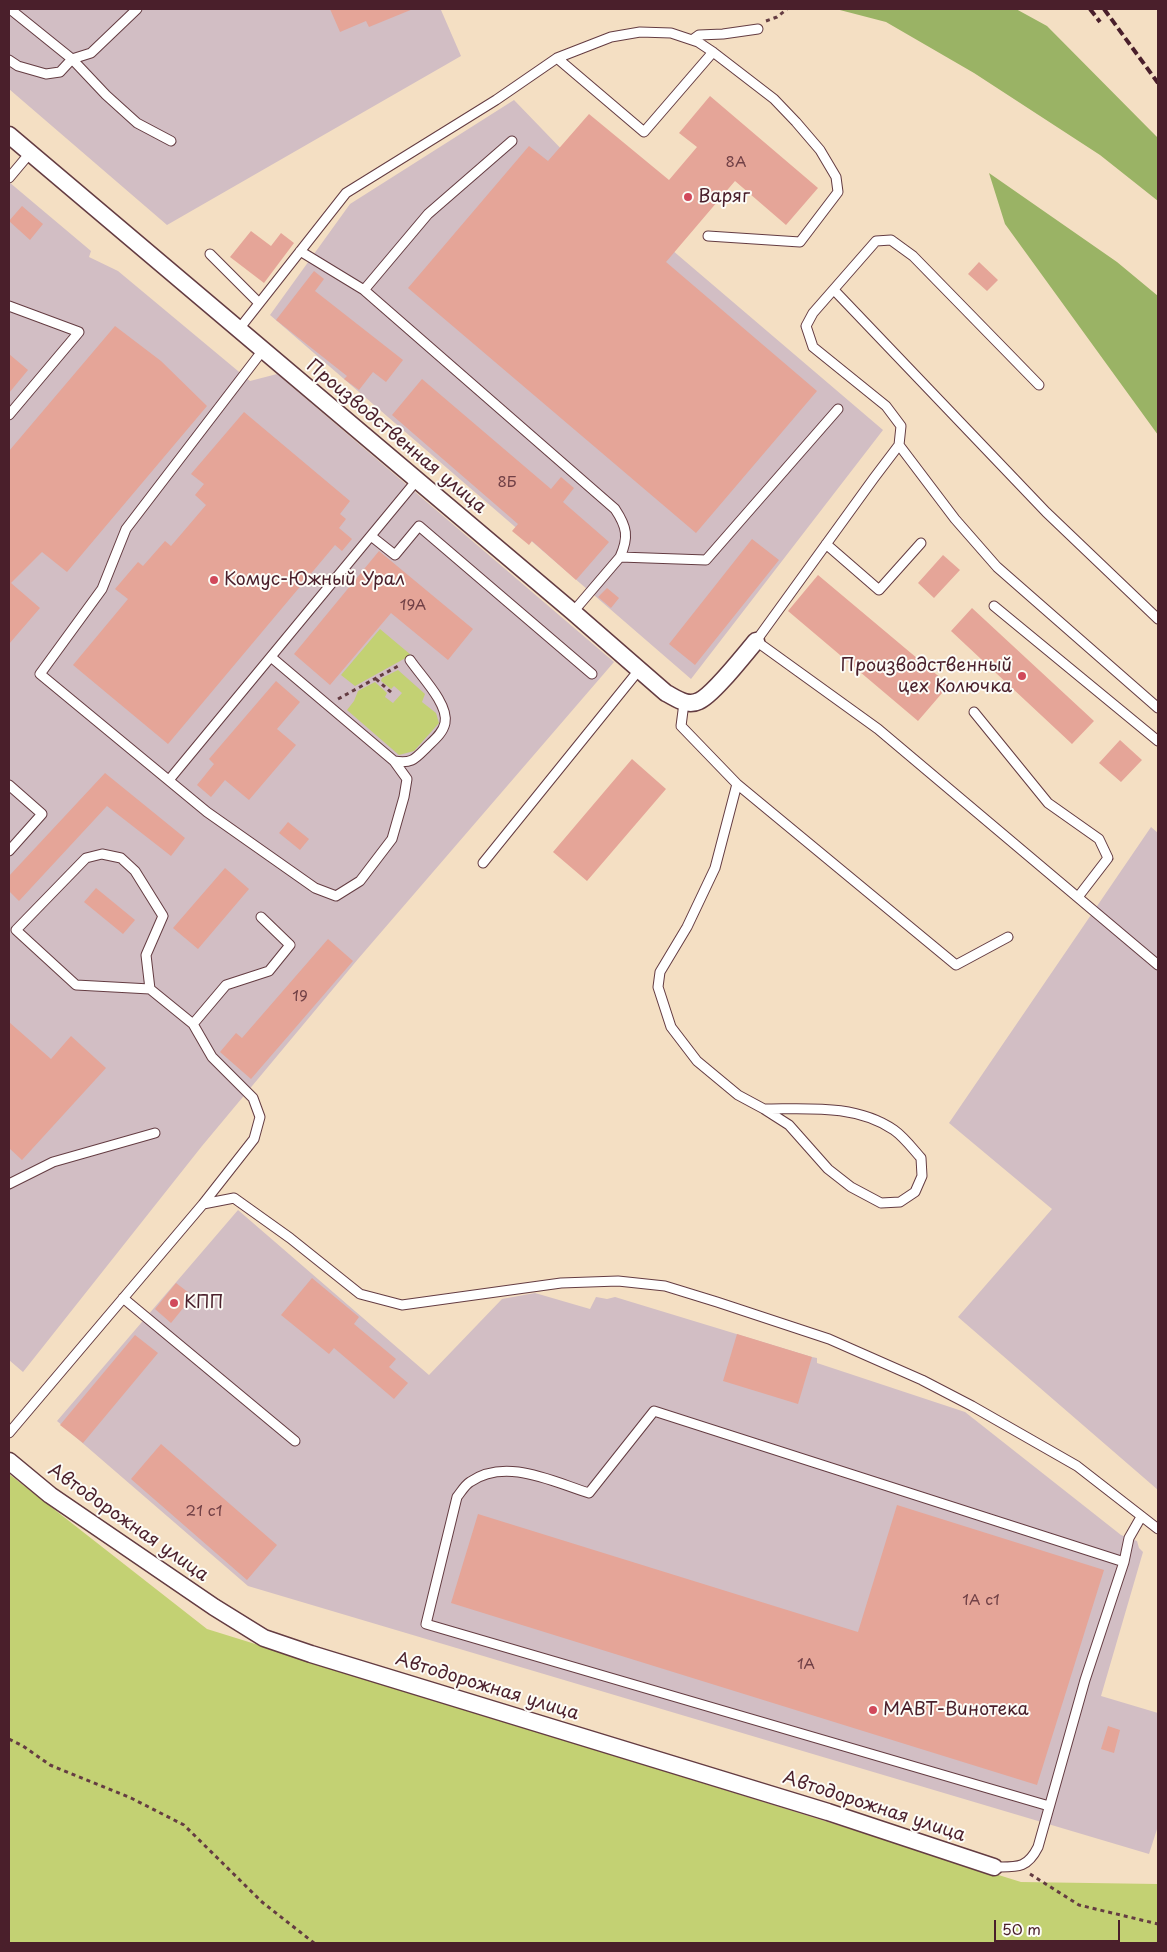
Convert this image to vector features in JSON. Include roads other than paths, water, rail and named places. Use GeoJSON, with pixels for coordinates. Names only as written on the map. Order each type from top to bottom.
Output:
{"type":"FeatureCollection","features":[{"type":"Feature","properties":{"kind":"street","name":"Производственная улица"},"geometry":{"type":"LineString","coordinates":[[9,135],[573,612],[666,693],[684,703]]}},
{"type":"Feature","properties":{"kind":"street"},"geometry":{"type":"LineString","coordinates":[[684,703],[698,702],[710,694],[756,641]]}},
{"type":"Feature","properties":{"kind":"street","name":"Автодорожная улица"},"geometry":{"type":"LineString","coordinates":[[9,1461],[50,1495],[214,1607],[264,1638],[828,1812],[994,1867]]}},
{"type":"Feature","properties":{"kind":"lane"},"geometry":{"type":"LineString","coordinates":[[10,9],[72,59],[106,95],[137,123],[171,141]]}},
{"type":"Feature","properties":{"kind":"lane"},"geometry":{"type":"LineString","coordinates":[[9,60],[18,66],[46,74],[60,72],[72,59],[91,53],[137,9]]}},
{"type":"Feature","properties":{"kind":"lane"},"geometry":{"type":"LineString","coordinates":[[692,40],[700,36],[758,29]]}},
{"type":"Feature","properties":{"kind":"lane"},"geometry":{"type":"LineString","coordinates":[[239,329],[346,193],[496,100],[557,58],[611,38],[640,32],[671,33],[692,40],[713,52],[774,100],[796,122],[820,150],[836,177],[838,192],[800,242],[708,236]]}},
{"type":"Feature","properties":{"kind":"lane"},"geometry":{"type":"LineString","coordinates":[[557,58],[644,132],[713,52]]}},
{"type":"Feature","properties":{"kind":"lane"},"geometry":{"type":"LineString","coordinates":[[364,290],[428,214],[512,141]]}},
{"type":"Feature","properties":{"kind":"lane"},"geometry":{"type":"LineString","coordinates":[[9,178],[30,153]]}},
{"type":"Feature","properties":{"kind":"lane"},"geometry":{"type":"LineString","coordinates":[[1039,385],[913,256],[892,240],[876,241],[813,313],[806,326],[813,347],[886,406],[901,426],[899,445],[756,641],[878,729],[1158,966]]}},
{"type":"Feature","properties":{"kind":"lane"},"geometry":{"type":"LineString","coordinates":[[300,251],[364,290],[615,509],[624,522],[626,533],[625,547],[620,557],[573,612]]}},
{"type":"Feature","properties":{"kind":"lane"},"geometry":{"type":"LineString","coordinates":[[210,254],[259,303]]}},
{"type":"Feature","properties":{"kind":"lane"},"geometry":{"type":"LineString","coordinates":[[834,290],[1046,512],[1158,619]]}},
{"type":"Feature","properties":{"kind":"lane"},"geometry":{"type":"LineString","coordinates":[[9,306],[79,332],[9,415]]}},
{"type":"Feature","properties":{"kind":"lane"},"geometry":{"type":"LineString","coordinates":[[263,350],[126,529],[102,589],[40,674],[207,812],[314,888],[336,896],[360,881],[392,839],[407,779],[394,761],[271,657]]}},
{"type":"Feature","properties":{"kind":"lane"},"geometry":{"type":"LineString","coordinates":[[620,557],[706,560],[838,409]]}},
{"type":"Feature","properties":{"kind":"lane"},"geometry":{"type":"LineString","coordinates":[[899,445],[955,519],[997,567],[1158,708]]}},
{"type":"Feature","properties":{"kind":"lane"},"geometry":{"type":"LineString","coordinates":[[169,780],[417,480]]}},
{"type":"Feature","properties":{"kind":"lane"},"geometry":{"type":"LineString","coordinates":[[371,536],[395,555],[419,526],[592,674]]}},
{"type":"Feature","properties":{"kind":"lane"},"geometry":{"type":"LineString","coordinates":[[826,544],[879,590],[921,543]]}},
{"type":"Feature","properties":{"kind":"lane"},"geometry":{"type":"LineString","coordinates":[[994,606],[1158,741]]}},
{"type":"Feature","properties":{"kind":"lane"},"geometry":{"type":"LineString","coordinates":[[394,761],[406,763],[417,758],[439,735],[445,723],[445,712],[438,699],[410,660]]}},
{"type":"Feature","properties":{"kind":"lane"},"geometry":{"type":"LineString","coordinates":[[483,863],[639,670]]}},
{"type":"Feature","properties":{"kind":"lane"},"geometry":{"type":"LineString","coordinates":[[684,703],[681,726],[737,784],[956,965],[1008,937]]}},
{"type":"Feature","properties":{"kind":"lane"},"geometry":{"type":"LineString","coordinates":[[974,712],[1048,803],[1099,839],[1108,858],[1078,897]]}},
{"type":"Feature","properties":{"kind":"lane"},"geometry":{"type":"LineString","coordinates":[[9,784],[42,814],[9,852]]}},
{"type":"Feature","properties":{"kind":"lane"},"geometry":{"type":"LineString","coordinates":[[737,784],[714,868],[687,928],[660,972],[658,987],[672,1027],[697,1061],[738,1095],[764,1109],[789,1126],[828,1169],[851,1187],[881,1203],[900,1202],[915,1192],[922,1176],[921,1158],[895,1131],[874,1119],[840,1109],[764,1109]]}},
{"type":"Feature","properties":{"kind":"lane"},"geometry":{"type":"LineString","coordinates":[[9,1433],[241,1157],[254,1139],[260,1117],[253,1098],[212,1056],[193,1024],[150,989],[76,985],[16,930],[86,858],[102,854],[121,858],[135,871],[163,916],[146,955],[150,989]]}},
{"type":"Feature","properties":{"kind":"lane"},"geometry":{"type":"LineString","coordinates":[[193,1024],[226,985],[269,971],[290,945],[261,917]]}},
{"type":"Feature","properties":{"kind":"lane"},"geometry":{"type":"LineString","coordinates":[[9,1184],[53,1162],[155,1133]]}},
{"type":"Feature","properties":{"kind":"lane"},"geometry":{"type":"LineString","coordinates":[[203,1204],[234,1198],[290,1238],[360,1294],[402,1305],[561,1283],[618,1281],[665,1286],[726,1304],[829,1339],[922,1380],[972,1406],[1077,1466],[1158,1530]]}},
{"type":"Feature","properties":{"kind":"lane"},"geometry":{"type":"LineString","coordinates":[[123,1298],[295,1441]]}},
{"type":"Feature","properties":{"kind":"lane"},"geometry":{"type":"LineString","coordinates":[[1049,1806],[426,1624],[457,1496],[469,1482],[490,1472],[514,1470],[590,1493],[654,1411],[1124,1562]]}},
{"type":"Feature","properties":{"kind":"lane"},"geometry":{"type":"LineString","coordinates":[[994,1867],[1019,1867],[1032,1858],[1038,1847],[1085,1680],[1124,1562],[1129,1538],[1141,1517]]}},
{"type":"Feature","properties":{"kind":"railway"},"geometry":{"type":"LineString","coordinates":[[1090,9],[1100,22]]}},
{"type":"Feature","properties":{"kind":"railway"},"geometry":{"type":"LineString","coordinates":[[1104,9],[1158,83]]}},
{"type":"Feature","properties":{"kind":"place","name":"Варяг"},"geometry":{"type":"Point","coordinates":[688,197]}},
{"type":"Feature","properties":{"kind":"place","name":"Комус-Южный Урал"},"geometry":{"type":"Point","coordinates":[214,580]}},
{"type":"Feature","properties":{"kind":"place","name":"Производственный цех Колючка"},"geometry":{"type":"Point","coordinates":[1022,676]}},
{"type":"Feature","properties":{"kind":"place","name":"КПП"},"geometry":{"type":"Point","coordinates":[174,1303]}},
{"type":"Feature","properties":{"kind":"place","name":"МАВТ-Винотека"},"geometry":{"type":"Point","coordinates":[873,1710]}}]}
